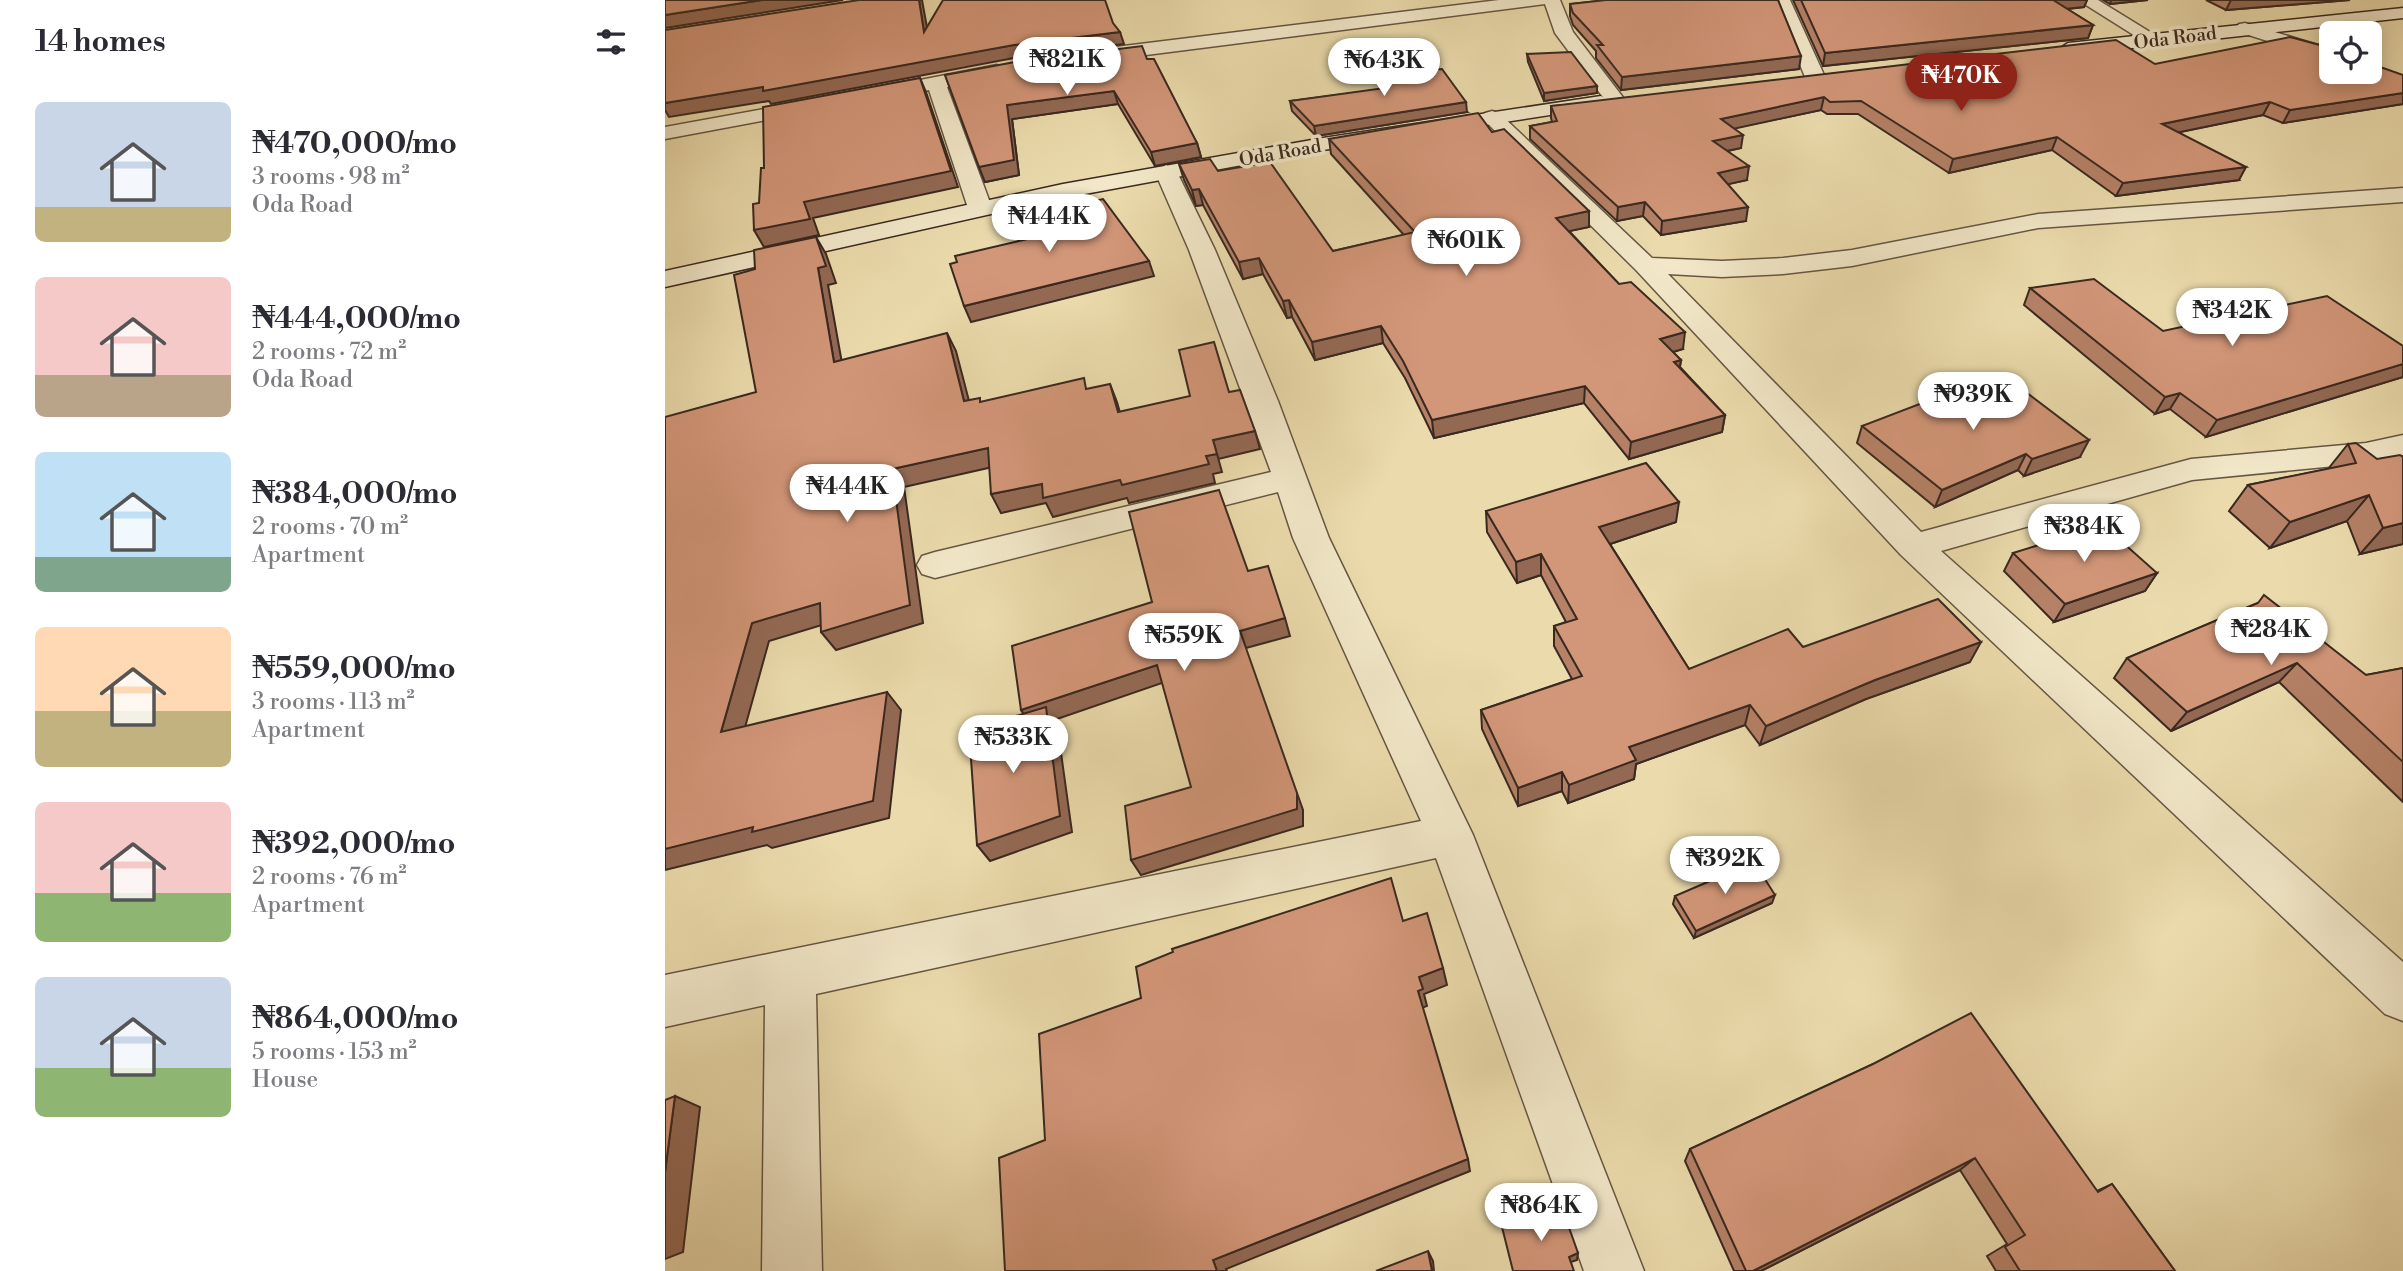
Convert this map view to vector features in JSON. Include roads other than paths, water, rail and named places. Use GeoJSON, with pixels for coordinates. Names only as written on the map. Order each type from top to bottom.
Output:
{"type":"FeatureCollection","features":[{"type":"Feature","properties":{"kind":"street"},"geometry":{"type":"LineString","coordinates":[[1069,59],[1540,0]]}},
{"type":"Feature","properties":{"kind":"street"},"geometry":{"type":"LineString","coordinates":[[1552,0],[1564,33],[1615,100]]}},
{"type":"Feature","properties":{"kind":"street"},"geometry":{"type":"LineString","coordinates":[[1782,0],[1815,77]]}},
{"type":"Feature","properties":{"kind":"street"},"geometry":{"type":"LineString","coordinates":[[2086,0],[2154,40]]}},
{"type":"Feature","properties":{"kind":"street","name":"Oda Road"},"geometry":{"type":"LineString","coordinates":[[2046,51],[2403,13]]}},
{"type":"Feature","properties":{"kind":"street"},"geometry":{"type":"LineString","coordinates":[[2245,28],[2319,51]]}},
{"type":"Feature","properties":{"kind":"street"},"geometry":{"type":"LineString","coordinates":[[856,98],[1019,66]]}},
{"type":"Feature","properties":{"kind":"street"},"geometry":{"type":"LineString","coordinates":[[1788,80],[1842,74]]}},
{"type":"Feature","properties":{"kind":"street"},"geometry":{"type":"LineString","coordinates":[[936,83],[980,208]]}},
{"type":"Feature","properties":{"kind":"street","name":"Oda Road"},"geometry":{"type":"LineString","coordinates":[[665,279],[980,208],[1166,172],[1492,117],[1642,97]]}},
{"type":"Feature","properties":{"kind":"street"},"geometry":{"type":"LineString","coordinates":[[665,133],[829,103]]}},
{"type":"Feature","properties":{"kind":"street"},"geometry":{"type":"LineString","coordinates":[[1492,117],[1645,265],[1914,546],[2403,996]]}},
{"type":"Feature","properties":{"kind":"street"},"geometry":{"type":"LineString","coordinates":[[1166,172],[1202,250],[1291,478],[1311,538],[1450,835],[1614,1271]]}},
{"type":"Feature","properties":{"kind":"street"},"geometry":{"type":"LineString","coordinates":[[1645,265],[1722,270],[1783,266],[1852,258],[2038,221],[2401,196]]}},
{"type":"Feature","properties":{"kind":"street"},"geometry":{"type":"LineString","coordinates":[[1914,546],[2191,470],[2366,453],[2403,445]]}},
{"type":"Feature","properties":{"kind":"street"},"geometry":{"type":"LineString","coordinates":[[2366,453],[2403,479]]}},
{"type":"Feature","properties":{"kind":"street"},"geometry":{"type":"LineString","coordinates":[[935,565],[1291,478]]}},
{"type":"Feature","properties":{"kind":"street"},"geometry":{"type":"LineString","coordinates":[[665,1001],[1450,835]]}},
{"type":"Feature","properties":{"kind":"street"},"geometry":{"type":"LineString","coordinates":[[790,974],[792,1271]]}}]}
